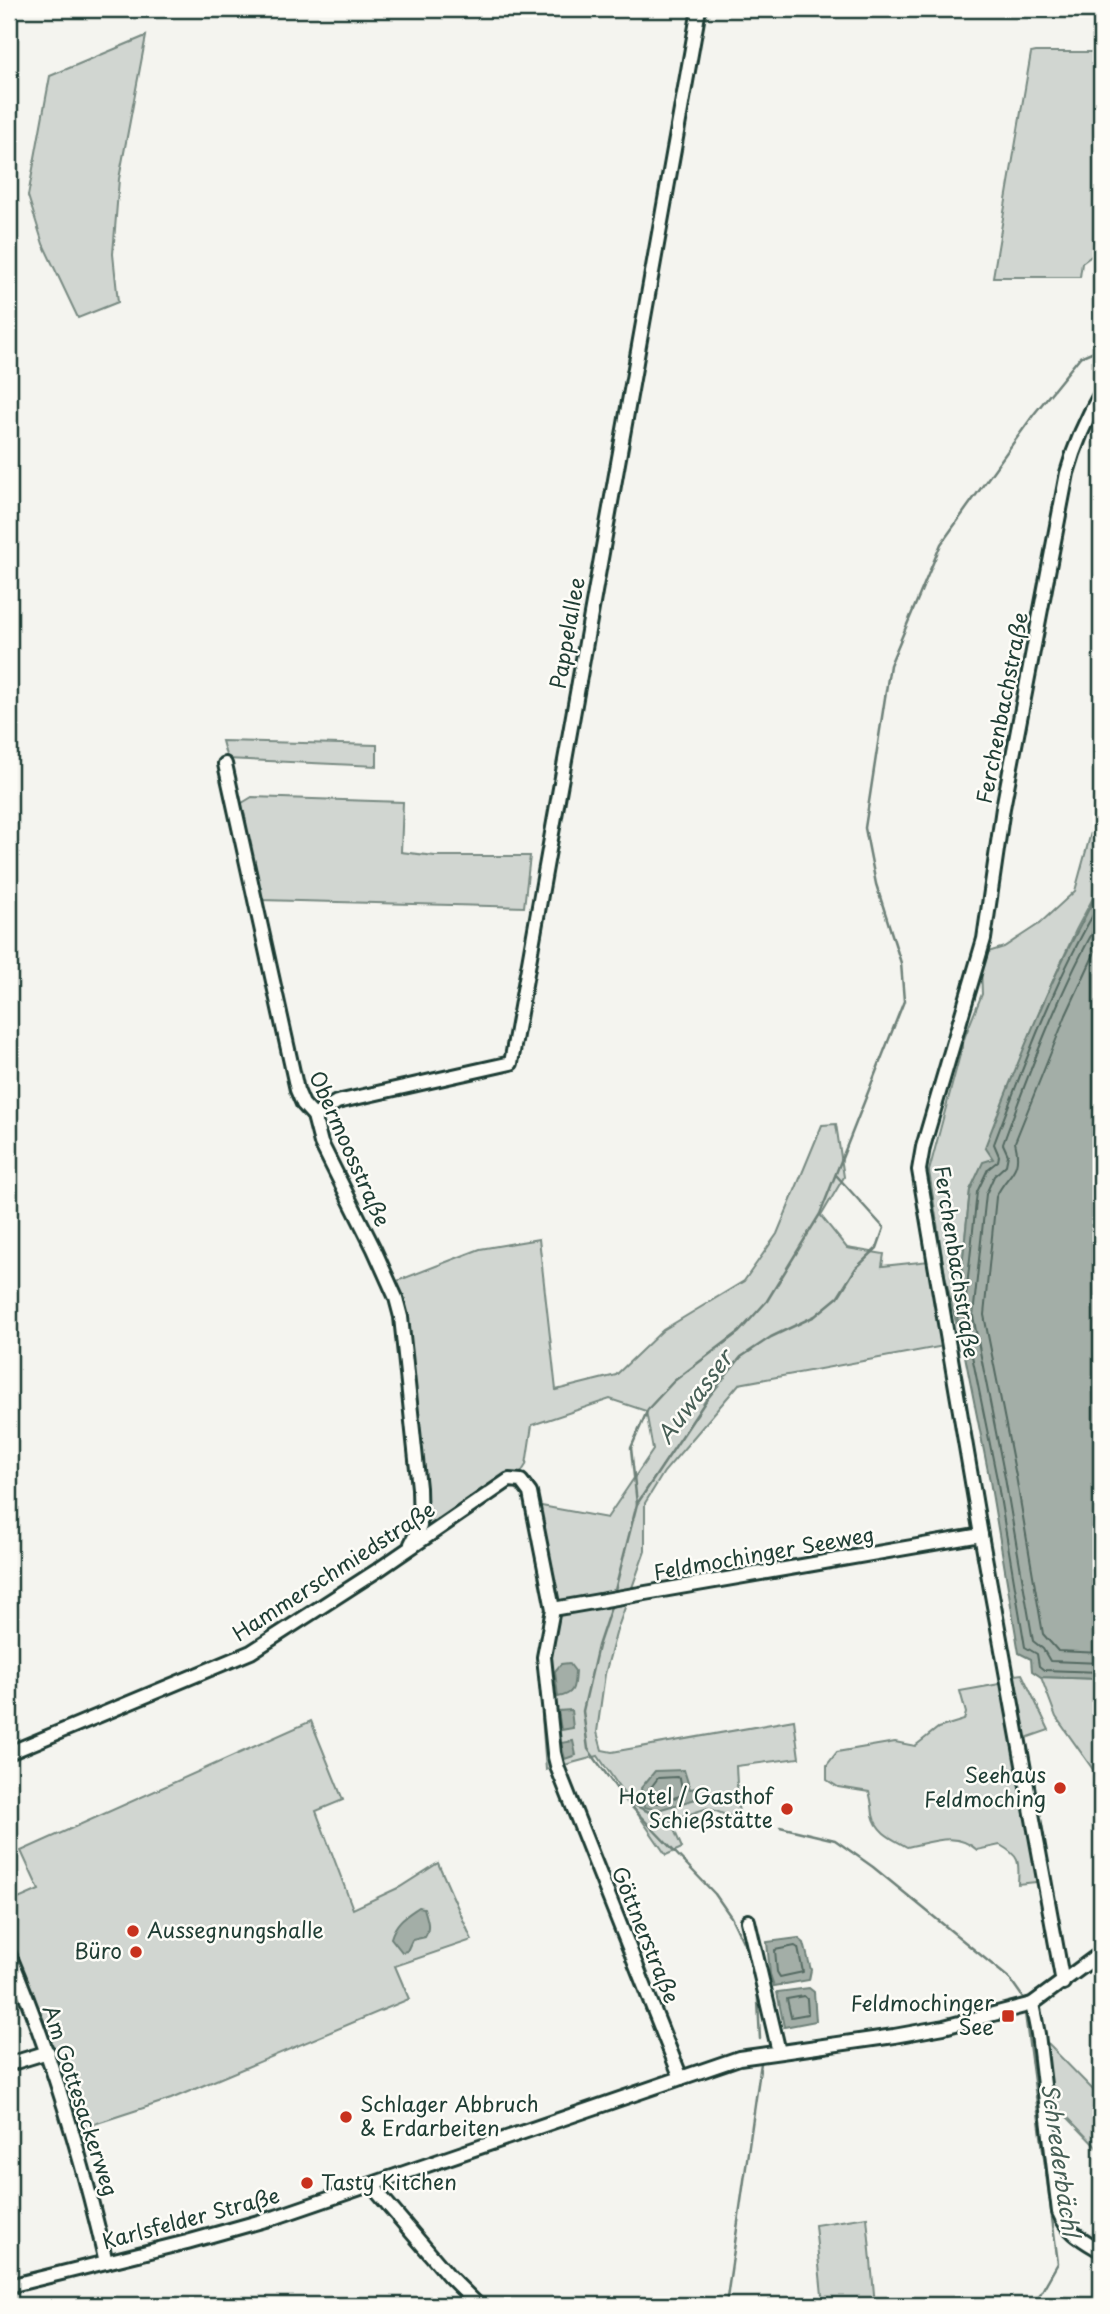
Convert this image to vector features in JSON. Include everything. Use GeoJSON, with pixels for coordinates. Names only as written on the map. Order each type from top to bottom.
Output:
{"type":"FeatureCollection","features":[{"type":"Feature","properties":{"kind":"street","name":"Pappelallee"},"geometry":{"type":"LineString","coordinates":[[314,1116],[337,1102],[511,1063],[699,9]]}},
{"type":"Feature","properties":{"kind":"street","name":"Ferchenbachstraße"},"geometry":{"type":"LineString","coordinates":[[1063,1983],[981,1535],[919,1170],[984,939],[1003,808],[1067,473],[1073,449],[1101,393]]}},
{"type":"Feature","properties":{"kind":"street","name":"Obermoosstraße"},"geometry":{"type":"LineString","coordinates":[[225,764],[297,1090],[303,1104],[314,1116],[321,1143],[385,1273],[396,1297],[401,1317],[419,1488],[420,1526],[409,1547]]}},
{"type":"Feature","properties":{"kind":"street","name":"Hammerschmiedstraße"},"geometry":{"type":"LineString","coordinates":[[9,1753],[251,1652],[378,1570],[509,1480],[521,1480]]}},
{"type":"Feature","properties":{"kind":"street","name":"Göttnerstraße"},"geometry":{"type":"LineString","coordinates":[[521,1480],[530,1493],[553,1609],[544,1657],[558,1769],[681,2078]]}},
{"type":"Feature","properties":{"kind":"street","name":"Feldmochinger Seeweg"},"geometry":{"type":"LineString","coordinates":[[553,1609],[981,1535]]}},
{"type":"Feature","properties":{"kind":"street"},"geometry":{"type":"LineString","coordinates":[[748,1922],[779,2052]]}},
{"type":"Feature","properties":{"kind":"street","name":"Karlsfelder Straße"},"geometry":{"type":"LineString","coordinates":[[9,2286],[276,2217],[739,2058],[944,2027],[1032,2004],[1101,1953]]}},
{"type":"Feature","properties":{"kind":"street","name":"Am Gottesackerweg"},"geometry":{"type":"LineString","coordinates":[[9,1955],[48,2052],[91,2197],[106,2262]]}},
{"type":"Feature","properties":{"kind":"street"},"geometry":{"type":"LineString","coordinates":[[1032,2004],[1059,2212],[1070,2230],[1101,2251]]}},
{"type":"Feature","properties":{"kind":"street"},"geometry":{"type":"LineString","coordinates":[[9,2064],[48,2052]]}},
{"type":"Feature","properties":{"kind":"street"},"geometry":{"type":"LineString","coordinates":[[374,2184],[379,2194],[464,2299],[478,2305]]}},
{"type":"Feature","properties":{"kind":"shaded area"},"geometry":{"type":"Polygon","coordinates":[[[146,36],[119,179],[113,254],[118,302],[78,318],[43,244],[28,196],[50,76],[146,36]]]}},
{"type":"Feature","properties":{"kind":"shaded area"},"geometry":{"type":"Polygon","coordinates":[[[1101,52],[1101,249],[1082,263],[1080,277],[993,277],[1031,53],[1101,52]]]}},
{"type":"Feature","properties":{"kind":"shaded area"},"geometry":{"type":"Polygon","coordinates":[[[1101,719],[1101,796],[1094,795],[1094,764],[1101,719]]]}},
{"type":"Feature","properties":{"kind":"shaded area"},"geometry":{"type":"Polygon","coordinates":[[[222,741],[377,745],[377,766],[227,759],[222,741]]]}},
{"type":"Feature","properties":{"kind":"shaded area"},"geometry":{"type":"Polygon","coordinates":[[[1101,796],[1101,883],[1042,1005],[993,1159],[970,1190],[957,1316],[959,1335],[945,1276],[929,1171],[965,1036],[982,994],[981,963],[988,952],[1004,947],[1039,924],[1075,891],[1101,796]]]}},
{"type":"Feature","properties":{"kind":"shaded area"},"geometry":{"type":"Polygon","coordinates":[[[252,797],[403,802],[401,852],[435,856],[530,856],[524,907],[261,900],[241,813],[242,803],[252,797]]]}},
{"type":"Feature","properties":{"kind":"shaded area"},"geometry":{"type":"Polygon","coordinates":[[[836,1124],[844,1177],[821,1216],[847,1248],[884,1254],[882,1266],[929,1261],[944,1346],[739,1384],[664,1472],[645,1503],[645,1551],[617,1630],[605,1674],[597,1732],[602,1750],[612,1752],[794,1720],[799,1758],[736,1766],[739,1820],[708,1808],[670,1820],[682,1848],[666,1855],[598,1756],[546,1770],[542,1716],[544,1659],[554,1610],[536,1505],[607,1518],[653,1450],[646,1411],[610,1399],[532,1425],[526,1465],[517,1479],[430,1529],[424,1524],[406,1310],[397,1281],[480,1249],[539,1239],[556,1390],[616,1375],[663,1330],[744,1281],[777,1234],[822,1125],[836,1124]]]}},
{"type":"Feature","properties":{"kind":"shaded area"},"geometry":{"type":"Polygon","coordinates":[[[1022,1674],[1049,1730],[1020,1740],[1045,1881],[1018,1884],[1017,1861],[1012,1853],[1000,1845],[977,1850],[969,1844],[952,1839],[907,1847],[886,1835],[878,1826],[869,1792],[838,1787],[827,1780],[827,1765],[837,1752],[895,1742],[915,1746],[938,1728],[964,1720],[966,1713],[960,1691],[1005,1683],[1015,1675],[1022,1674]]]}},
{"type":"Feature","properties":{"kind":"shaded area"},"geometry":{"type":"Polygon","coordinates":[[[1041,1677],[1101,1679],[1101,1774],[1097,1775],[1056,1717],[1041,1677]]]}},
{"type":"Feature","properties":{"kind":"shaded area"},"geometry":{"type":"Polygon","coordinates":[[[311,1721],[343,1800],[316,1811],[353,1909],[400,1887],[438,1863],[472,1940],[395,1966],[409,1999],[171,2099],[79,2129],[51,2049],[9,1946],[9,1903],[39,1890],[21,1851],[311,1721]]]}},
{"type":"Feature","properties":{"kind":"shaded area"},"geometry":{"type":"Polygon","coordinates":[[[1040,2041],[1049,2045],[1101,2098],[1101,2152],[1046,2095],[1040,2041]]]}},
{"type":"Feature","properties":{"kind":"shaded area"},"geometry":{"type":"Polygon","coordinates":[[[867,2217],[875,2305],[823,2305],[815,2225],[867,2217]]]}},
{"type":"Feature","properties":{"kind":"water"},"geometry":{"type":"Polygon","coordinates":[[[1101,883],[1101,1679],[1041,1677],[1032,1671],[1031,1659],[1019,1653],[990,1481],[957,1316],[970,1190],[983,1162],[993,1159],[985,1147],[1002,1102],[1048,992],[1101,883]]]}},
{"type":"Feature","properties":{"kind":"water"},"geometry":{"type":"Polygon","coordinates":[[[569,1663],[575,1671],[574,1685],[571,1692],[558,1697],[555,1671],[561,1664],[569,1663]]]}},
{"type":"Feature","properties":{"kind":"water"},"geometry":{"type":"Polygon","coordinates":[[[571,1710],[573,1728],[561,1730],[558,1711],[571,1710]]]}},
{"type":"Feature","properties":{"kind":"water"},"geometry":{"type":"Polygon","coordinates":[[[573,1741],[576,1755],[565,1759],[561,1743],[573,1741]]]}},
{"type":"Feature","properties":{"kind":"water"},"geometry":{"type":"Polygon","coordinates":[[[684,1770],[690,1789],[696,1788],[696,1799],[658,1810],[644,1807],[641,1788],[655,1771],[684,1770]]]}},
{"type":"Feature","properties":{"kind":"water"},"geometry":{"type":"Polygon","coordinates":[[[419,1907],[424,1908],[428,1923],[427,1933],[425,1937],[412,1940],[407,1951],[402,1952],[391,1938],[393,1932],[402,1920],[419,1907]]]}},
{"type":"Feature","properties":{"kind":"water"},"geometry":{"type":"Polygon","coordinates":[[[798,1938],[804,1943],[811,1970],[809,1980],[774,1986],[767,1942],[798,1938]]]}},
{"type":"Feature","properties":{"kind":"water"},"geometry":{"type":"Polygon","coordinates":[[[809,1988],[814,1992],[816,2021],[784,2027],[777,1992],[809,1988]]]}},
{"type":"Feature","properties":{"kind":"waterway"},"geometry":{"type":"LineString","coordinates":[[614,1594],[637,1504],[631,1448],[648,1409],[674,1381],[739,1332],[767,1301],[820,1214],[904,1001],[901,963],[876,884],[865,828],[890,665],[941,544],[1034,414],[1080,357],[1101,348]]}},
{"type":"Feature","properties":{"kind":"waterway","name":"Auwasser"},"geometry":{"type":"LineString","coordinates":[[637,1504],[707,1399],[741,1357],[771,1337],[815,1316],[838,1297],[856,1268],[877,1248],[884,1228],[836,1175]]}},
{"type":"Feature","properties":{"kind":"waterway","name":"Schrederbächl"},"geometry":{"type":"LineString","coordinates":[[612,1604],[598,1646],[583,1711],[588,1749],[625,1800],[715,1894],[731,1917],[755,1976]]}},
{"type":"Feature","properties":{"kind":"waterway","name":"Schrederbächl"},"geometry":{"type":"LineString","coordinates":[[628,1802],[662,1818]]}},
{"type":"Feature","properties":{"kind":"waterway","name":"Schrederbächl"},"geometry":{"type":"LineString","coordinates":[[780,1827],[835,1840],[873,1867],[1010,1979],[1022,1996]]}},
{"type":"Feature","properties":{"kind":"waterway"},"geometry":{"type":"LineString","coordinates":[[757,1982],[760,2039]]}},
{"type":"Feature","properties":{"kind":"waterway","name":"Schrederbächl"},"geometry":{"type":"LineString","coordinates":[[1025,2013],[1058,2263],[1034,2305]]}},
{"type":"Feature","properties":{"kind":"waterway"},"geometry":{"type":"LineString","coordinates":[[726,2305],[761,2063]]}},
{"type":"Feature","properties":{"kind":"place","name":"Seehaus Feldmoching"},"geometry":{"type":"Point","coordinates":[1060,1788]}},
{"type":"Feature","properties":{"kind":"place","name":"Hotel / Gasthof Schießstätte"},"geometry":{"type":"Point","coordinates":[787,1809]}},
{"type":"Feature","properties":{"kind":"place","name":"Aussegnungshalle"},"geometry":{"type":"Point","coordinates":[133,1931]}},
{"type":"Feature","properties":{"kind":"place","name":"Büro"},"geometry":{"type":"Point","coordinates":[136,1952]}},
{"type":"Feature","properties":{"kind":"place","name":"Feldmochinger See"},"geometry":{"type":"Point","coordinates":[1008,2016]}},
{"type":"Feature","properties":{"kind":"place","name":"Schlager Abbruch & Erdarbeiten"},"geometry":{"type":"Point","coordinates":[346,2117]}},
{"type":"Feature","properties":{"kind":"place","name":"Tasty Kitchen"},"geometry":{"type":"Point","coordinates":[307,2183]}}]}
